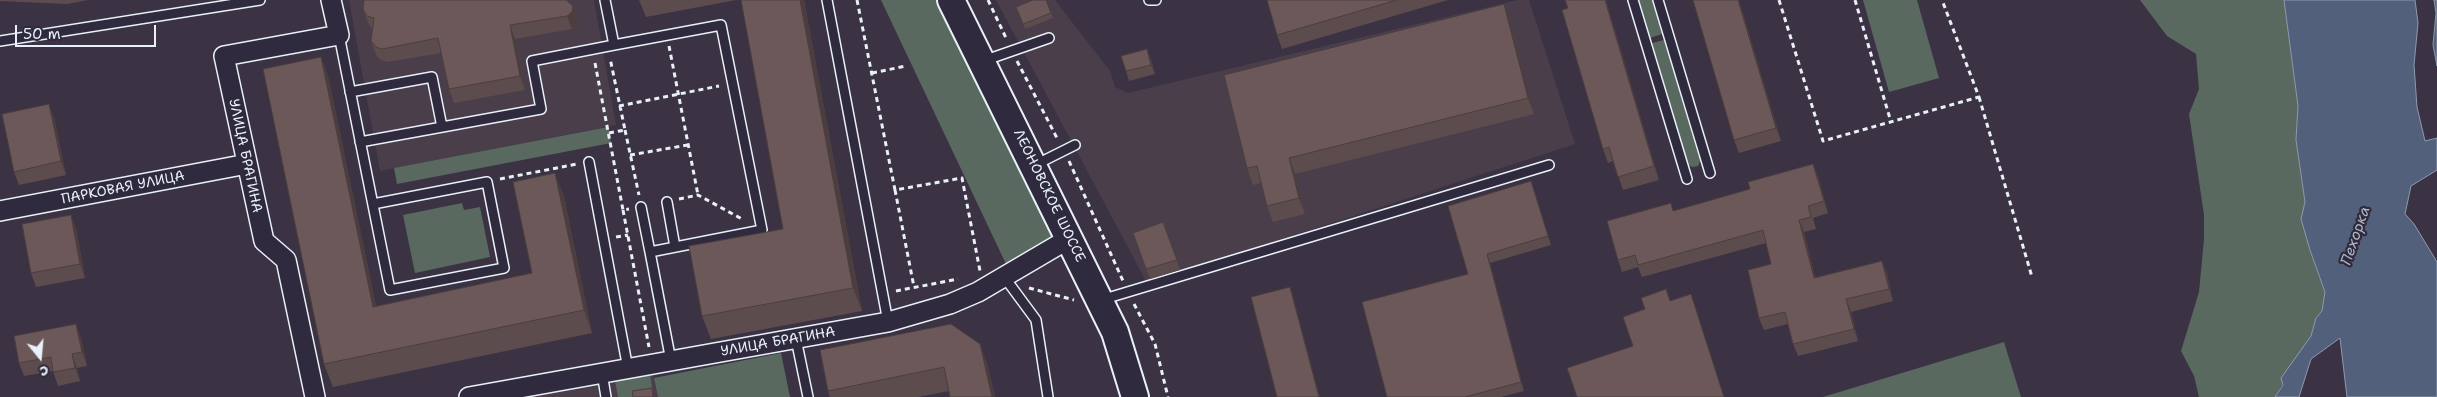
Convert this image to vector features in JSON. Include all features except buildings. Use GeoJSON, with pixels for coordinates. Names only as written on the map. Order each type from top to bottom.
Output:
{"type":"FeatureCollection","features":[{"type":"Feature","properties":{"kind":"main road","name":"ЛЕОНОВСКОЕ ШОССЕ"},"geometry":{"type":"LineString","coordinates":[[951,0],[1070,238],[1089,300],[1115,332],[1135,397]]}},
{"type":"Feature","properties":{"kind":"street"},"geometry":{"type":"LineString","coordinates":[[332,0],[339,35]]}},
{"type":"Feature","properties":{"kind":"street","name":"УЛИЦА БРАГИНА"},"geometry":{"type":"LineString","coordinates":[[315,397],[286,260],[264,241],[224,56],[339,35]]}},
{"type":"Feature","properties":{"kind":"street","name":"ПАРКОВАЯ УЛИЦА"},"geometry":{"type":"LineString","coordinates":[[0,211],[247,164]]}},
{"type":"Feature","properties":{"kind":"street","name":"УЛИЦА БРАГИНА"},"geometry":{"type":"LineString","coordinates":[[478,396],[888,322],[950,304],[1007,280],[1070,238]]}},
{"type":"Feature","properties":{"kind":"lane"},"geometry":{"type":"LineString","coordinates":[[0,41],[260,0]]}},
{"type":"Feature","properties":{"kind":"lane"},"geometry":{"type":"LineString","coordinates":[[605,0],[611,45]]}},
{"type":"Feature","properties":{"kind":"lane"},"geometry":{"type":"LineString","coordinates":[[827,0],[888,322]]}},
{"type":"Feature","properties":{"kind":"lane"},"geometry":{"type":"LineString","coordinates":[[1149,0],[1156,0]]}},
{"type":"Feature","properties":{"kind":"lane"},"geometry":{"type":"LineString","coordinates":[[1633,0],[1687,180]]}},
{"type":"Feature","properties":{"kind":"lane"},"geometry":{"type":"LineString","coordinates":[[1658,0],[1710,173]]}},
{"type":"Feature","properties":{"kind":"lane"},"geometry":{"type":"LineString","coordinates":[[360,142],[542,109],[532,61],[722,25],[762,230],[650,252]]}},
{"type":"Feature","properties":{"kind":"lane"},"geometry":{"type":"LineString","coordinates":[[339,35],[390,290],[504,268],[487,182],[373,204]]}},
{"type":"Feature","properties":{"kind":"lane"},"geometry":{"type":"LineString","coordinates":[[982,62],[1049,38]]}},
{"type":"Feature","properties":{"kind":"lane"},"geometry":{"type":"LineString","coordinates":[[350,92],[432,77],[442,127]]}},
{"type":"Feature","properties":{"kind":"lane"},"geometry":{"type":"LineString","coordinates":[[1034,166],[1075,145]]}},
{"type":"Feature","properties":{"kind":"lane"},"geometry":{"type":"LineString","coordinates":[[589,162],[628,368]]}},
{"type":"Feature","properties":{"kind":"lane"},"geometry":{"type":"LineString","coordinates":[[1089,300],[1128,292],[1549,164]]}},
{"type":"Feature","properties":{"kind":"lane"},"geometry":{"type":"LineString","coordinates":[[667,202],[675,247]]}},
{"type":"Feature","properties":{"kind":"lane"},"geometry":{"type":"LineString","coordinates":[[641,206],[671,361]]}},
{"type":"Feature","properties":{"kind":"lane"},"geometry":{"type":"LineString","coordinates":[[1007,280],[1036,320],[1048,397]]}},
{"type":"Feature","properties":{"kind":"lane"},"geometry":{"type":"LineString","coordinates":[[796,339],[808,397]]}},
{"type":"Feature","properties":{"kind":"lane"},"geometry":{"type":"LineString","coordinates":[[602,373],[606,397]]}},
{"type":"Feature","properties":{"kind":"path"},"geometry":{"type":"LineString","coordinates":[[857,0],[914,288]]}},
{"type":"Feature","properties":{"kind":"path"},"geometry":{"type":"LineString","coordinates":[[988,0],[1064,150],[1128,292],[1155,344],[1168,397]]}},
{"type":"Feature","properties":{"kind":"path"},"geometry":{"type":"LineString","coordinates":[[1779,0],[1823,141],[1979,97]]}},
{"type":"Feature","properties":{"kind":"path"},"geometry":{"type":"LineString","coordinates":[[1854,0],[1890,122]]}},
{"type":"Feature","properties":{"kind":"path"},"geometry":{"type":"LineString","coordinates":[[1942,0],[1979,97],[2032,277]]}},
{"type":"Feature","properties":{"kind":"path"},"geometry":{"type":"LineString","coordinates":[[667,35],[698,196]]}},
{"type":"Feature","properties":{"kind":"path"},"geometry":{"type":"LineString","coordinates":[[611,45],[619,106],[641,206],[623,210]]}},
{"type":"Feature","properties":{"kind":"path"},"geometry":{"type":"LineString","coordinates":[[592,49],[652,364]]}},
{"type":"Feature","properties":{"kind":"path"},"geometry":{"type":"LineString","coordinates":[[872,73],[906,66]]}},
{"type":"Feature","properties":{"kind":"path"},"geometry":{"type":"LineString","coordinates":[[619,106],[733,83]]}},
{"type":"Feature","properties":{"kind":"path"},"geometry":{"type":"LineString","coordinates":[[609,133],[625,130]]}},
{"type":"Feature","properties":{"kind":"path"},"geometry":{"type":"LineString","coordinates":[[630,155],[688,145]]}},
{"type":"Feature","properties":{"kind":"path"},"geometry":{"type":"LineString","coordinates":[[487,182],[589,162]]}},
{"type":"Feature","properties":{"kind":"path"},"geometry":{"type":"LineString","coordinates":[[895,190],[962,178],[981,274]]}},
{"type":"Feature","properties":{"kind":"path"},"geometry":{"type":"LineString","coordinates":[[667,202],[698,196],[762,230]]}},
{"type":"Feature","properties":{"kind":"path"},"geometry":{"type":"LineString","coordinates":[[883,294],[962,278]]}},
{"type":"Feature","properties":{"kind":"path"},"geometry":{"type":"LineString","coordinates":[[1007,280],[1089,300]]}},
{"type":"Feature","properties":{"kind":"shaded area"},"geometry":{"type":"Polygon","coordinates":[[[349,0],[594,0],[616,125],[380,171],[349,0]]]}},
{"type":"Feature","properties":{"kind":"shaded area"},"geometry":{"type":"Polygon","coordinates":[[[996,0],[1055,0],[1110,71],[1115,87],[1128,93],[1518,0],[1529,0],[1575,144],[1147,283],[996,0]]]}},
{"type":"Feature","properties":{"kind":"shaded area"},"geometry":{"type":"Polygon","coordinates":[[[653,373],[658,397],[530,397],[653,373]]]}},
{"type":"Feature","properties":{"kind":"green space"},"geometry":{"type":"Polygon","coordinates":[[[881,0],[941,0],[1049,211],[1053,239],[1006,264],[881,0]]]}},
{"type":"Feature","properties":{"kind":"green space"},"geometry":{"type":"Polygon","coordinates":[[[1639,0],[1652,0],[1662,34],[1650,38],[1639,0]]]}},
{"type":"Feature","properties":{"kind":"green space"},"geometry":{"type":"Polygon","coordinates":[[[1863,0],[1917,0],[1939,78],[1889,92],[1863,0]]]}},
{"type":"Feature","properties":{"kind":"green space"},"geometry":{"type":"Polygon","coordinates":[[[2140,0],[2284,0],[2298,106],[2296,140],[2305,202],[2302,219],[2310,250],[2325,292],[2322,311],[2316,318],[2311,336],[2275,397],[2199,397],[2194,376],[2181,351],[2199,292],[2204,239],[2204,215],[2189,114],[2199,89],[2196,54],[2167,36],[2140,0]]]}},
{"type":"Feature","properties":{"kind":"green space"},"geometry":{"type":"Polygon","coordinates":[[[1664,40],[1700,161],[1698,166],[1688,165],[1652,43],[1664,40]]]}},
{"type":"Feature","properties":{"kind":"green space"},"geometry":{"type":"Polygon","coordinates":[[[608,127],[611,143],[397,184],[394,168],[608,127]]]}},
{"type":"Feature","properties":{"kind":"green space"},"geometry":{"type":"Polygon","coordinates":[[[462,203],[464,210],[480,207],[490,257],[415,273],[403,215],[462,203]]]}},
{"type":"Feature","properties":{"kind":"green space"},"geometry":{"type":"Polygon","coordinates":[[[2004,342],[2021,397],[1823,397],[2004,342]]]}},
{"type":"Feature","properties":{"kind":"green space"},"geometry":{"type":"Polygon","coordinates":[[[781,353],[790,397],[658,397],[654,378],[781,353]]]}},
{"type":"Feature","properties":{"kind":"green space"},"geometry":{"type":"Polygon","coordinates":[[[650,374],[653,393],[634,397],[618,397],[615,381],[650,374]]]}},
{"type":"Feature","properties":{"kind":"water","name":"Пехорка"},"geometry":{"type":"Polygon","coordinates":[[[2284,0],[2415,0],[2418,23],[2414,65],[2417,107],[2425,141],[2437,138],[2437,170],[2411,186],[2405,214],[2414,224],[2437,262],[2437,397],[2347,397],[2340,338],[2311,359],[2299,397],[2275,397],[2283,385],[2281,378],[2311,336],[2316,318],[2322,311],[2325,292],[2301,219],[2305,202],[2296,140],[2298,106],[2284,0]]]}},
{"type":"Feature","properties":{"kind":"water"},"geometry":{"type":"Polygon","coordinates":[[[2434,0],[2437,0],[2437,66],[2433,45],[2436,13],[2434,0]]]}}]}
